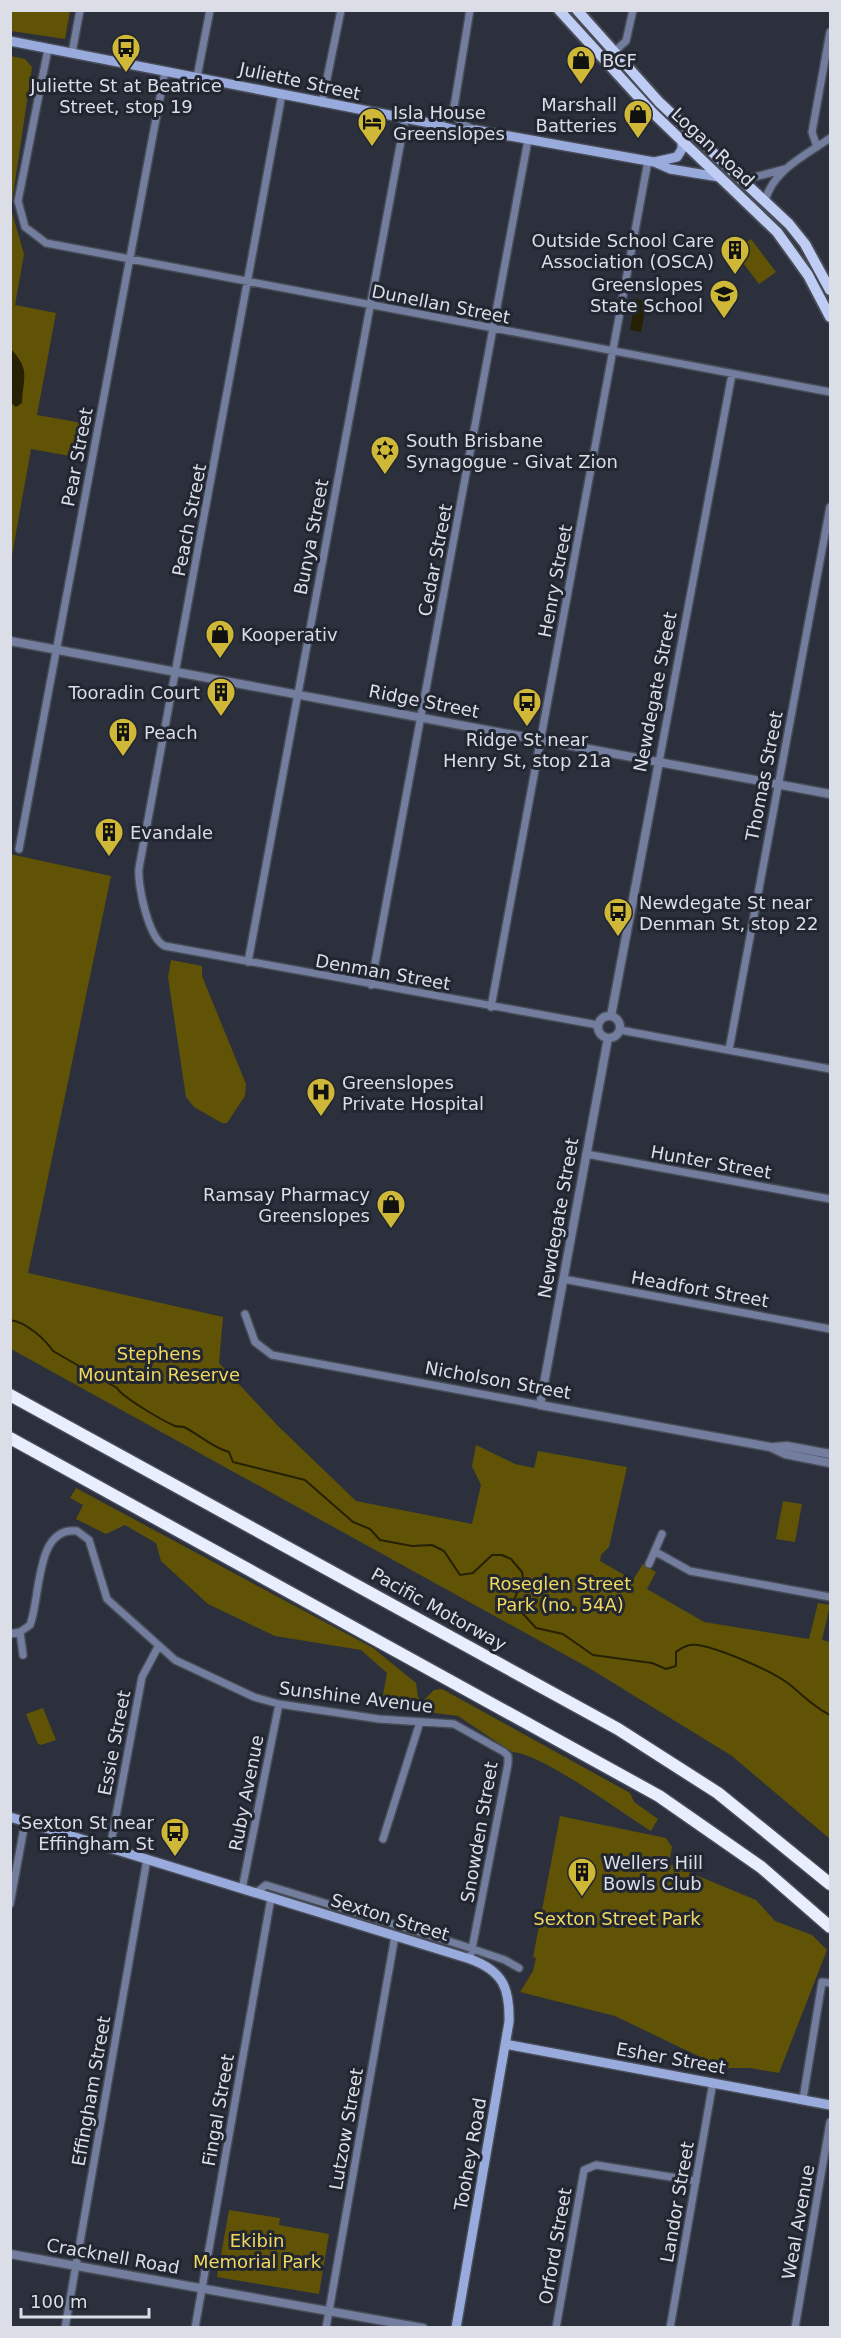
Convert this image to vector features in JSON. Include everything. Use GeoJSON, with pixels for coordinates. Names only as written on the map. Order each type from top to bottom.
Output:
{"type":"FeatureCollection","features":[{"type":"Feature","properties":{"kind":"highway","name":"Pacific Motorway"},"geometry":{"type":"LineString","coordinates":[[10,1395],[608,1724],[718,1793],[831,1884]]}},
{"type":"Feature","properties":{"kind":"highway"},"geometry":{"type":"LineString","coordinates":[[10,1438],[659,1796],[761,1867],[831,1927]]}},
{"type":"Feature","properties":{"kind":"main road","name":"Logan Road"},"geometry":{"type":"LineString","coordinates":[[559,10],[604,61],[682,141],[771,225],[793,252],[831,317]]}},
{"type":"Feature","properties":{"kind":"main road","name":"Logan Road"},"geometry":{"type":"LineString","coordinates":[[577,10],[659,102],[796,232],[831,290]]}},
{"type":"Feature","properties":{"kind":"main road","name":"Juliette Street"},"geometry":{"type":"LineString","coordinates":[[10,41],[425,122],[460,131],[476,130],[651,162],[670,169],[722,178]]}},
{"type":"Feature","properties":{"kind":"main road"},"geometry":{"type":"LineString","coordinates":[[651,162],[677,157],[682,149],[682,141]]}},
{"type":"Feature","properties":{"kind":"main road","name":"Sexton Street"},"geometry":{"type":"LineString","coordinates":[[10,1817],[470,1959],[497,1972],[504,1986]]}},
{"type":"Feature","properties":{"kind":"main road","name":"Toohey Road"},"geometry":{"type":"LineString","coordinates":[[456,2328],[505,2044],[510,2002],[504,1986]]}},
{"type":"Feature","properties":{"kind":"main road","name":"Esher Street"},"geometry":{"type":"LineString","coordinates":[[505,2044],[831,2105]]}},
{"type":"Feature","properties":{"kind":"street"},"geometry":{"type":"LineString","coordinates":[[72,53],[80,10]]}},
{"type":"Feature","properties":{"kind":"street"},"geometry":{"type":"LineString","coordinates":[[197,77],[210,10]]}},
{"type":"Feature","properties":{"kind":"street"},"geometry":{"type":"LineString","coordinates":[[322,103],[341,10]]}},
{"type":"Feature","properties":{"kind":"street"},"geometry":{"type":"LineString","coordinates":[[425,122],[442,119],[452,111],[470,10]]}},
{"type":"Feature","properties":{"kind":"street"},"geometry":{"type":"LineString","coordinates":[[604,61],[627,38],[633,10]]}},
{"type":"Feature","properties":{"kind":"street"},"geometry":{"type":"LineString","coordinates":[[817,147],[812,132],[831,32]]}},
{"type":"Feature","properties":{"kind":"street","name":"Dunellan Street"},"geometry":{"type":"LineString","coordinates":[[48,49],[18,201],[25,226],[46,243],[129,261],[831,392]]}},
{"type":"Feature","properties":{"kind":"street","name":"Pear Street"},"geometry":{"type":"LineString","coordinates":[[19,849],[165,71]]}},
{"type":"Feature","properties":{"kind":"street","name":"Peach Street"},"geometry":{"type":"LineString","coordinates":[[163,945],[154,937],[138,874],[282,94]]}},
{"type":"Feature","properties":{"kind":"street"},"geometry":{"type":"LineString","coordinates":[[452,111],[462,124],[476,130]]}},
{"type":"Feature","properties":{"kind":"street","name":"Bunya Street"},"geometry":{"type":"LineString","coordinates":[[248,962],[405,119]]}},
{"type":"Feature","properties":{"kind":"street"},"geometry":{"type":"LineString","coordinates":[[765,201],[770,187],[785,169],[831,138]]}},
{"type":"Feature","properties":{"kind":"street","name":"Cedar Street"},"geometry":{"type":"LineString","coordinates":[[371,985],[528,140]]}},
{"type":"Feature","properties":{"kind":"street","name":"Henry Street"},"geometry":{"type":"LineString","coordinates":[[491,1006],[613,351],[651,162]]}},
{"type":"Feature","properties":{"kind":"street"},"geometry":{"type":"LineString","coordinates":[[742,180],[785,169]]}},
{"type":"Feature","properties":{"kind":"street","name":"Newdegate Street"},"geometry":{"type":"LineString","coordinates":[[611,1016],[732,374]]}},
{"type":"Feature","properties":{"kind":"street","name":"Thomas Street"},"geometry":{"type":"LineString","coordinates":[[729,1050],[831,507]]}},
{"type":"Feature","properties":{"kind":"street","name":"Ridge Street"},"geometry":{"type":"LineString","coordinates":[[10,641],[831,794]]}},
{"type":"Feature","properties":{"kind":"street","name":"Denman Street"},"geometry":{"type":"LineString","coordinates":[[163,945],[598,1025]]}},
{"type":"Feature","properties":{"kind":"street"},"geometry":{"type":"LineString","coordinates":[[611,1016],[620,1023],[620,1030],[615,1036],[608,1038],[600,1032],[598,1025],[604,1017],[611,1016]]}},
{"type":"Feature","properties":{"kind":"street"},"geometry":{"type":"LineString","coordinates":[[620,1030],[831,1069]]}},
{"type":"Feature","properties":{"kind":"street","name":"Newdegate Street"},"geometry":{"type":"LineString","coordinates":[[540,1405],[608,1038]]}},
{"type":"Feature","properties":{"kind":"street","name":"Hunter Street"},"geometry":{"type":"LineString","coordinates":[[586,1154],[831,1199]]}},
{"type":"Feature","properties":{"kind":"street","name":"Headfort Street"},"geometry":{"type":"LineString","coordinates":[[563,1279],[831,1329]]}},
{"type":"Feature","properties":{"kind":"street","name":"Nicholson Street"},"geometry":{"type":"LineString","coordinates":[[245,1314],[255,1342],[272,1356],[770,1447],[787,1446],[831,1454]]}},
{"type":"Feature","properties":{"kind":"street","name":"Nicholson Street"},"geometry":{"type":"LineString","coordinates":[[770,1447],[785,1454],[831,1463]]}},
{"type":"Feature","properties":{"kind":"street","name":"Sunshine Avenue"},"geometry":{"type":"LineString","coordinates":[[20,1632],[30,1625],[34,1614],[43,1564],[53,1538],[60,1532],[77,1530],[89,1540],[107,1599],[158,1647],[185,1665],[254,1697],[279,1704],[365,1717],[454,1724],[508,1756]]}},
{"type":"Feature","properties":{"kind":"street"},"geometry":{"type":"LineString","coordinates":[[649,1564],[662,1534]]}},
{"type":"Feature","properties":{"kind":"street"},"geometry":{"type":"LineString","coordinates":[[656,1552],[690,1571],[831,1597]]}},
{"type":"Feature","properties":{"kind":"street"},"geometry":{"type":"LineString","coordinates":[[10,1634],[20,1632],[23,1655]]}},
{"type":"Feature","properties":{"kind":"street","name":"Essie Street"},"geometry":{"type":"LineString","coordinates":[[110,1848],[142,1677],[158,1647]]}},
{"type":"Feature","properties":{"kind":"street","name":"Ruby Avenue"},"geometry":{"type":"LineString","coordinates":[[242,1889],[279,1704]]}},
{"type":"Feature","properties":{"kind":"street"},"geometry":{"type":"LineString","coordinates":[[383,1839],[420,1722]]}},
{"type":"Feature","properties":{"kind":"street","name":"Snowden Street"},"geometry":{"type":"LineString","coordinates":[[470,1959],[508,1756]]}},
{"type":"Feature","properties":{"kind":"street"},"geometry":{"type":"LineString","coordinates":[[10,1904],[25,1822]]}},
{"type":"Feature","properties":{"kind":"street","name":"Effingham Street"},"geometry":{"type":"LineString","coordinates":[[65,2328],[147,1859]]}},
{"type":"Feature","properties":{"kind":"street","name":"Sexton Street"},"geometry":{"type":"LineString","coordinates":[[256,1893],[266,1885],[473,1949]]}},
{"type":"Feature","properties":{"kind":"street","name":"Fingal Street"},"geometry":{"type":"LineString","coordinates":[[195,2328],[271,1898]]}},
{"type":"Feature","properties":{"kind":"street","name":"Lutzow Street"},"geometry":{"type":"LineString","coordinates":[[326,2328],[395,1936]]}},
{"type":"Feature","properties":{"kind":"street"},"geometry":{"type":"LineString","coordinates":[[473,1949],[505,1960],[519,1968]]}},
{"type":"Feature","properties":{"kind":"street"},"geometry":{"type":"LineString","coordinates":[[803,2099],[822,1982],[831,1983]]}},
{"type":"Feature","properties":{"kind":"street","name":"Landor Street"},"geometry":{"type":"LineString","coordinates":[[670,2328],[712,2082]]}},
{"type":"Feature","properties":{"kind":"street","name":"Weal Avenue"},"geometry":{"type":"LineString","coordinates":[[795,2328],[831,2122]]}},
{"type":"Feature","properties":{"kind":"street","name":"Orford Street"},"geometry":{"type":"LineString","coordinates":[[556,2328],[584,2170],[597,2165],[696,2181]]}},
{"type":"Feature","properties":{"kind":"street","name":"Cracknell Road"},"geometry":{"type":"LineString","coordinates":[[10,2254],[423,2328]]}},
{"type":"Feature","properties":{"kind":"green space"},"geometry":{"type":"Polygon","coordinates":[[[10,11],[70,11],[65,39],[11,31],[10,11]]]}},
{"type":"Feature","properties":{"kind":"green space"},"geometry":{"type":"Polygon","coordinates":[[[11,56],[25,59],[32,67],[11,209],[11,56]]]}},
{"type":"Feature","properties":{"kind":"green space"},"geometry":{"type":"Polygon","coordinates":[[[11,209],[24,254],[15,305],[56,313],[37,415],[88,424],[81,458],[31,449],[11,561],[11,209]]]}},
{"type":"Feature","properties":{"kind":"green space"},"geometry":{"type":"Polygon","coordinates":[[[751,239],[776,272],[759,284],[734,251],[751,239]]]}},
{"type":"Feature","properties":{"kind":"green space"},"geometry":{"type":"Polygon","coordinates":[[[10,854],[111,876],[28,1273],[223,1317],[219,1363],[278,1426],[356,1501],[472,1524],[481,1485],[472,1466],[476,1445],[515,1464],[534,1468],[538,1451],[627,1467],[609,1547],[601,1555],[600,1561],[633,1580],[643,1564],[656,1572],[647,1589],[704,1622],[809,1639],[818,1603],[830,1605],[822,1640],[830,1642],[830,1839],[732,1756],[589,1668],[11,1349],[10,854]]]}},
{"type":"Feature","properties":{"kind":"green space"},"geometry":{"type":"Polygon","coordinates":[[[171,960],[202,966],[202,976],[246,1084],[245,1096],[227,1123],[222,1123],[194,1107],[186,1097],[168,977],[171,960]]]}},
{"type":"Feature","properties":{"kind":"green space"},"geometry":{"type":"Polygon","coordinates":[[[76,1488],[373,1648],[416,1683],[418,1697],[423,1701],[434,1690],[442,1689],[630,1793],[634,1802],[658,1819],[651,1831],[561,1773],[542,1762],[512,1752],[458,1716],[381,1706],[387,1673],[361,1650],[275,1636],[208,1604],[161,1561],[156,1543],[125,1525],[106,1534],[76,1519],[83,1505],[70,1498],[76,1488]]]}},
{"type":"Feature","properties":{"kind":"green space"},"geometry":{"type":"Polygon","coordinates":[[[783,1501],[802,1504],[795,1542],[776,1539],[783,1501]]]}},
{"type":"Feature","properties":{"kind":"green space"},"geometry":{"type":"Polygon","coordinates":[[[43,1708],[56,1740],[41,1745],[38,1744],[26,1714],[43,1708]]]}},
{"type":"Feature","properties":{"kind":"green space","name":"Sexton Street Park"},"geometry":{"type":"Polygon","coordinates":[[[560,1816],[666,1838],[672,1847],[669,1864],[756,1900],[775,1921],[812,1935],[827,1950],[779,2073],[750,2068],[723,2068],[615,2016],[520,1992],[533,1971],[536,1958],[533,1957],[560,1816]]]}},
{"type":"Feature","properties":{"kind":"green space","name":"Ekibin Memorial Park"},"geometry":{"type":"Polygon","coordinates":[[[229,2210],[280,2218],[279,2225],[329,2234],[319,2294],[217,2277],[229,2210]]]}},
{"type":"Feature","properties":{"kind":"shaded area"},"geometry":{"type":"Polygon","coordinates":[[[635,299],[647,301],[641,332],[630,330],[635,299]]]}},
{"type":"Feature","properties":{"kind":"shaded area"},"geometry":{"type":"Polygon","coordinates":[[[10,348],[21,362],[24,374],[22,403],[16,407],[11,403],[10,348]]]}},
{"type":"Feature","properties":{"kind":"waterway"},"geometry":{"type":"LineString","coordinates":[[10,1320],[29,1328],[40,1336],[53,1351],[117,1388],[126,1397],[153,1414],[175,1426],[184,1427],[229,1452],[233,1462],[305,1480],[353,1522],[370,1529],[380,1540],[412,1546],[432,1545],[444,1551],[460,1575],[473,1573],[492,1555],[502,1555],[511,1559],[522,1572],[523,1579],[514,1600],[515,1605],[536,1628],[563,1634],[593,1655],[652,1663],[666,1669],[676,1666],[676,1652],[683,1647],[688,1645],[708,1647],[732,1655],[770,1673],[789,1684],[830,1715]]}},
{"type":"Feature","properties":{"kind":"place","name":"Juliette St at Beatrice Street, stop 19"},"geometry":{"type":"Point","coordinates":[126,74]}},
{"type":"Feature","properties":{"kind":"place","name":"BCF"},"geometry":{"type":"Point","coordinates":[581,86]}},
{"type":"Feature","properties":{"kind":"place","name":"Marshall Batteries"},"geometry":{"type":"Point","coordinates":[638,140]}},
{"type":"Feature","properties":{"kind":"place","name":"Isla House Greenslopes"},"geometry":{"type":"Point","coordinates":[372,148]}},
{"type":"Feature","properties":{"kind":"place","name":"Outside School Care Association (OSCA)"},"geometry":{"type":"Point","coordinates":[735,276]}},
{"type":"Feature","properties":{"kind":"place","name":"Greenslopes State School"},"geometry":{"type":"Point","coordinates":[724,320]}},
{"type":"Feature","properties":{"kind":"place","name":"South Brisbane Synagogue - Givat Zion"},"geometry":{"type":"Point","coordinates":[385,476]}},
{"type":"Feature","properties":{"kind":"place","name":"Kooperativ"},"geometry":{"type":"Point","coordinates":[220,660]}},
{"type":"Feature","properties":{"kind":"place","name":"Tooradin Court"},"geometry":{"type":"Point","coordinates":[221,718]}},
{"type":"Feature","properties":{"kind":"place","name":"Ridge St near Henry St, stop 21a"},"geometry":{"type":"Point","coordinates":[527,728]}},
{"type":"Feature","properties":{"kind":"place","name":"Peach"},"geometry":{"type":"Point","coordinates":[123,758]}},
{"type":"Feature","properties":{"kind":"place","name":"Evandale"},"geometry":{"type":"Point","coordinates":[109,858]}},
{"type":"Feature","properties":{"kind":"place","name":"Newdegate St near Denman St, stop 22"},"geometry":{"type":"Point","coordinates":[618,938]}},
{"type":"Feature","properties":{"kind":"place","name":"Greenslopes Private Hospital"},"geometry":{"type":"Point","coordinates":[321,1118]}},
{"type":"Feature","properties":{"kind":"place","name":"Ramsay Pharmacy Greenslopes"},"geometry":{"type":"Point","coordinates":[391,1230]}},
{"type":"Feature","properties":{"kind":"place","name":"Sexton St near Effingham St"},"geometry":{"type":"Point","coordinates":[175,1858]}},
{"type":"Feature","properties":{"kind":"place","name":"Wellers Hill Bowls Club"},"geometry":{"type":"Point","coordinates":[582,1898]}},
{"type":"Feature","properties":{"kind":"park label","name":"Stephens Mountain Reserve"},"geometry":{"type":"Point","coordinates":[159,1363]}},
{"type":"Feature","properties":{"kind":"park label","name":"Roseglen Street Park (no. 54A)"},"geometry":{"type":"Point","coordinates":[560,1593]}}]}
